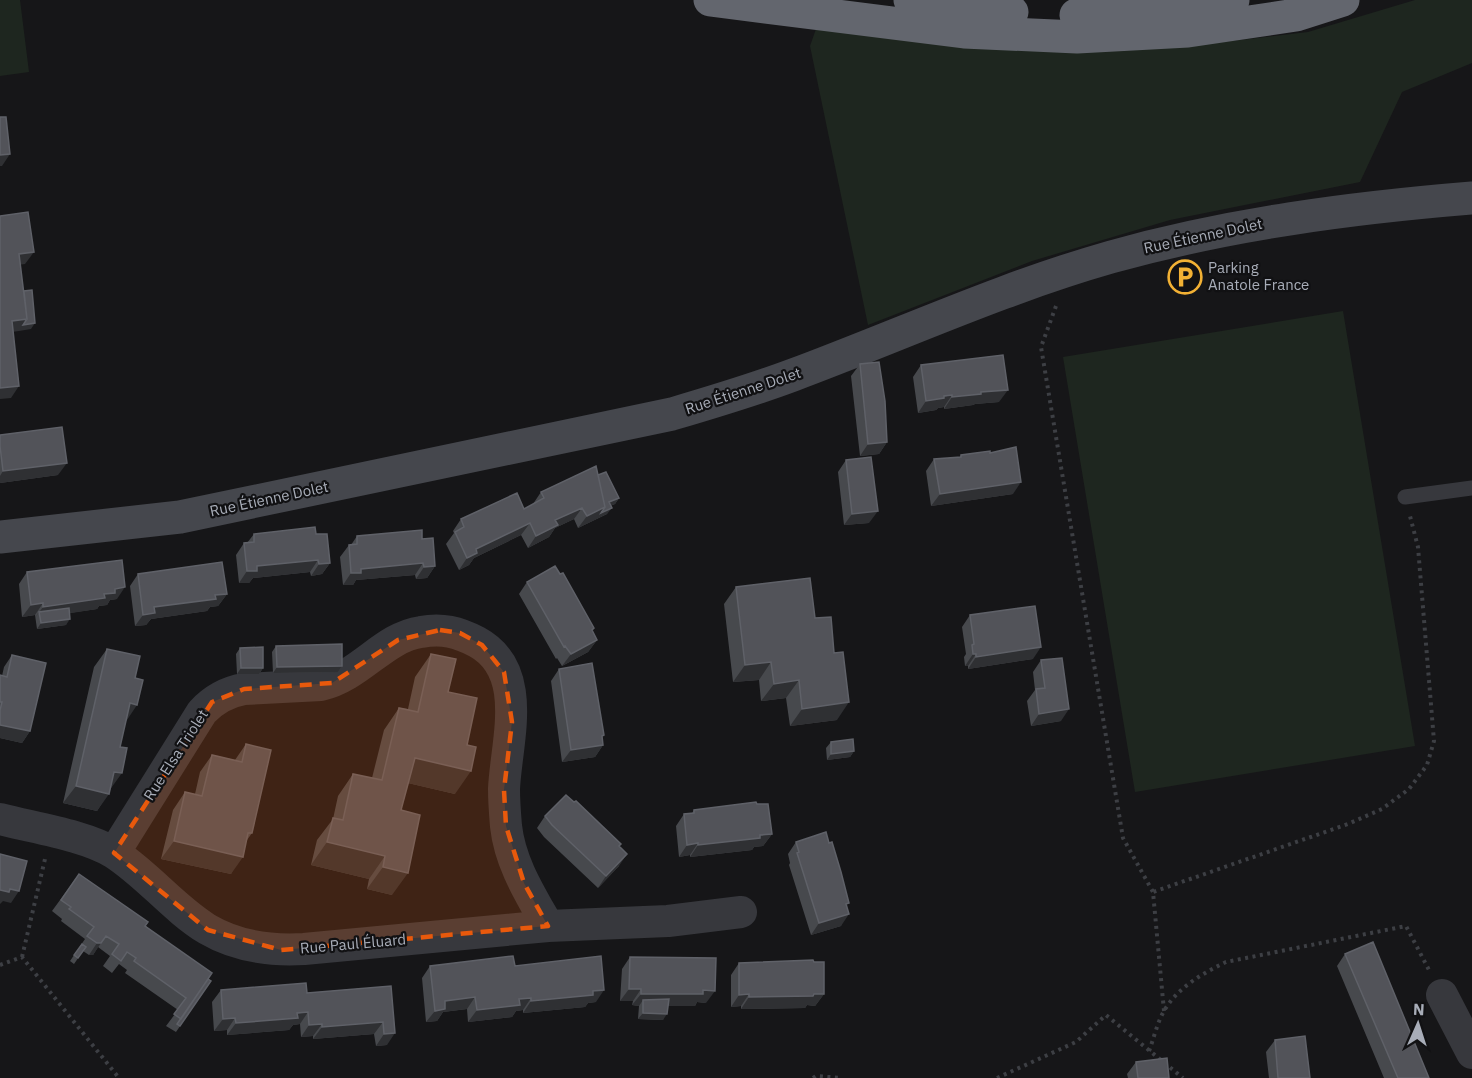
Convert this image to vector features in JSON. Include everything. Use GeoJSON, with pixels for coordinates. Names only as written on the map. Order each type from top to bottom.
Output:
{"type":"FeatureCollection","features":[{"type":"Feature","properties":{"kind":"highway"},"geometry":{"type":"LineString","coordinates":[[710,0],[964,32],[1077,37],[1188,32],[1296,15],[1343,0]]}},
{"type":"Feature","properties":{"kind":"highway"},"geometry":{"type":"LineString","coordinates":[[910,0],[972,10],[1075,15],[1182,7],[1233,0]]}},
{"type":"Feature","properties":{"kind":"street","name":"Rue Étienne Dolet"},"geometry":{"type":"LineString","coordinates":[[0,537],[180,518],[672,414],[792,376],[1016,289],[1109,258],[1193,236],[1264,222],[1376,206],[1472,198]]}},
{"type":"Feature","properties":{"kind":"street","name":"Rue Elsa Triolet"},"geometry":{"type":"LineString","coordinates":[[114,853],[202,712],[212,702],[232,691],[244,689],[332,683],[353,672],[398,640],[417,632],[440,630],[460,633],[493,653],[504,672],[510,691],[512,722],[504,790],[508,842],[524,883],[548,926]]}},
{"type":"Feature","properties":{"kind":"street","name":"Rue Paul Éluard"},"geometry":{"type":"LineString","coordinates":[[0,819],[96,844],[114,853],[133,867],[208,930],[260,948],[304,949],[548,926],[668,921],[741,912]]}},
{"type":"Feature","properties":{"kind":"street"},"geometry":{"type":"LineString","coordinates":[[1442,995],[1472,1053]]}},
{"type":"Feature","properties":{"kind":"lane"},"geometry":{"type":"LineString","coordinates":[[1405,497],[1472,488]]}},
{"type":"Feature","properties":{"kind":"path"},"geometry":{"type":"LineString","coordinates":[[1058,303],[1041,347],[1124,838],[1153,892],[1164,1011]]}},
{"type":"Feature","properties":{"kind":"path"},"geometry":{"type":"LineString","coordinates":[[1153,892],[1348,824],[1382,809],[1409,789],[1426,765],[1434,741],[1418,547],[1405,497]]}},
{"type":"Feature","properties":{"kind":"path"},"geometry":{"type":"LineString","coordinates":[[22,957],[51,832]]}},
{"type":"Feature","properties":{"kind":"path"},"geometry":{"type":"LineString","coordinates":[[1149,1051],[1164,1011],[1179,992],[1205,972],[1226,962],[1406,926],[1442,995]]}},
{"type":"Feature","properties":{"kind":"path"},"geometry":{"type":"LineString","coordinates":[[0,965],[22,957]]}},
{"type":"Feature","properties":{"kind":"path"},"geometry":{"type":"LineString","coordinates":[[22,957],[118,1078]]}},
{"type":"Feature","properties":{"kind":"path"},"geometry":{"type":"LineString","coordinates":[[997,1078],[1076,1042],[1106,1015],[1183,1078]]}},
{"type":"Feature","properties":{"kind":"path"},"geometry":{"type":"LineString","coordinates":[[813,1078],[816,1076],[842,1078]]}},
{"type":"Feature","properties":{"kind":"highlighted area"},"geometry":{"type":"Polygon","coordinates":[[[440,630],[460,633],[482,645],[504,672],[512,722],[504,790],[506,826],[524,883],[548,926],[281,950],[208,930],[114,853],[212,702],[244,689],[332,683],[398,640],[440,630]]]}},
{"type":"Feature","properties":{"kind":"shaded area"},"geometry":{"type":"Polygon","coordinates":[[[0,0],[20,0],[29,72],[0,76],[0,0]]]}},
{"type":"Feature","properties":{"kind":"shaded area"},"geometry":{"type":"Polygon","coordinates":[[[1415,0],[1472,0],[1472,63],[1402,92],[1360,182],[1170,220],[1032,261],[868,325],[810,46],[817,26],[1215,43],[1308,32],[1415,0]]]}},
{"type":"Feature","properties":{"kind":"shaded area"},"geometry":{"type":"Polygon","coordinates":[[[1343,311],[1415,746],[1135,792],[1063,357],[1343,311]]]}},
{"type":"Feature","properties":{"kind":"building"},"geometry":{"type":"Polygon","coordinates":[[[0,117],[6,117],[10,154],[0,155],[0,117]]]}},
{"type":"Feature","properties":{"kind":"building"},"geometry":{"type":"Polygon","coordinates":[[[28,212],[34,252],[19,254],[27,319],[12,321],[19,386],[0,388],[0,216],[28,212]]]}},
{"type":"Feature","properties":{"kind":"building"},"geometry":{"type":"Polygon","coordinates":[[[32,290],[35,323],[23,325],[27,319],[24,291],[32,290]]]}},
{"type":"Feature","properties":{"kind":"building"},"geometry":{"type":"Polygon","coordinates":[[[1003,355],[1008,390],[944,396],[944,398],[926,401],[921,365],[1003,355]]]}},
{"type":"Feature","properties":{"kind":"building"},"geometry":{"type":"Polygon","coordinates":[[[879,362],[885,401],[887,442],[868,444],[860,364],[879,362]]]}},
{"type":"Feature","properties":{"kind":"building"},"geometry":{"type":"Polygon","coordinates":[[[62,427],[67,463],[3,471],[0,435],[62,427]]]}},
{"type":"Feature","properties":{"kind":"building"},"geometry":{"type":"Polygon","coordinates":[[[1016,447],[1021,482],[940,494],[934,459],[961,457],[961,455],[990,451],[990,453],[1016,447]]]}},
{"type":"Feature","properties":{"kind":"building"},"geometry":{"type":"Polygon","coordinates":[[[871,457],[878,511],[852,514],[846,460],[871,457]]]}},
{"type":"Feature","properties":{"kind":"building"},"geometry":{"type":"Polygon","coordinates":[[[596,466],[605,507],[587,516],[582,508],[555,520],[558,525],[536,536],[530,523],[476,549],[477,553],[467,558],[455,532],[464,527],[461,519],[517,493],[524,509],[544,498],[541,492],[596,466]]]}},
{"type":"Feature","properties":{"kind":"building"},"geometry":{"type":"Polygon","coordinates":[[[606,472],[619,498],[609,502],[612,508],[601,513],[605,507],[598,475],[606,472]]]}},
{"type":"Feature","properties":{"kind":"building"},"geometry":{"type":"Polygon","coordinates":[[[315,527],[316,534],[327,534],[330,563],[319,564],[318,560],[257,566],[257,571],[247,571],[244,543],[254,542],[254,534],[315,527]]]}},
{"type":"Feature","properties":{"kind":"building"},"geometry":{"type":"Polygon","coordinates":[[[422,530],[422,539],[433,538],[435,566],[424,567],[423,563],[361,569],[361,573],[351,573],[349,545],[357,544],[357,536],[422,530]]]}},
{"type":"Feature","properties":{"kind":"building"},"geometry":{"type":"Polygon","coordinates":[[[122,560],[125,587],[115,589],[115,593],[104,594],[105,598],[43,607],[43,603],[31,605],[27,572],[122,560]]]}},
{"type":"Feature","properties":{"kind":"building"},"geometry":{"type":"Polygon","coordinates":[[[222,562],[227,594],[215,595],[216,599],[154,607],[155,613],[143,615],[138,574],[222,562]]]}},
{"type":"Feature","properties":{"kind":"building"},"geometry":{"type":"Polygon","coordinates":[[[555,566],[560,574],[563,573],[594,628],[592,630],[597,640],[571,654],[564,647],[527,582],[555,566]]]}},
{"type":"Feature","properties":{"kind":"building"},"geometry":{"type":"Polygon","coordinates":[[[810,578],[815,618],[831,617],[834,653],[843,652],[849,702],[802,709],[799,680],[774,684],[771,662],[745,665],[736,587],[810,578]]]}},
{"type":"Feature","properties":{"kind":"building"},"geometry":{"type":"Polygon","coordinates":[[[1035,606],[1041,647],[976,657],[976,654],[973,654],[970,615],[1035,606]]]}},
{"type":"Feature","properties":{"kind":"building"},"geometry":{"type":"Polygon","coordinates":[[[69,608],[70,619],[41,623],[39,612],[69,608]]]}},
{"type":"Feature","properties":{"kind":"building"},"geometry":{"type":"Polygon","coordinates":[[[342,644],[342,666],[277,667],[276,646],[342,644]]]}},
{"type":"Feature","properties":{"kind":"building"},"geometry":{"type":"Polygon","coordinates":[[[263,647],[263,668],[241,668],[240,648],[263,647]]]}},
{"type":"Feature","properties":{"kind":"building"},"geometry":{"type":"Polygon","coordinates":[[[107,649],[140,656],[135,678],[143,680],[137,705],[130,703],[120,747],[127,748],[122,773],[114,772],[109,794],[76,786],[107,649]]]}},
{"type":"Feature","properties":{"kind":"building"},"geometry":{"type":"Polygon","coordinates":[[[431,654],[456,659],[448,692],[477,698],[467,745],[476,747],[471,771],[415,758],[401,810],[420,815],[408,873],[383,867],[385,856],[327,842],[333,818],[343,820],[353,774],[382,780],[399,708],[418,712],[431,654]]]}},
{"type":"Feature","properties":{"kind":"building"},"geometry":{"type":"Polygon","coordinates":[[[12,655],[46,663],[30,731],[0,725],[2,702],[0,702],[0,675],[7,677],[12,655]]]}},
{"type":"Feature","properties":{"kind":"building"},"geometry":{"type":"Polygon","coordinates":[[[1062,658],[1069,709],[1039,714],[1036,689],[1045,688],[1041,660],[1062,658]]]}},
{"type":"Feature","properties":{"kind":"building"},"geometry":{"type":"Polygon","coordinates":[[[592,663],[604,735],[602,736],[603,745],[571,750],[559,669],[592,663]]]}},
{"type":"Feature","properties":{"kind":"building"},"geometry":{"type":"Polygon","coordinates":[[[853,739],[854,751],[831,754],[831,742],[853,739]]]}},
{"type":"Feature","properties":{"kind":"building"},"geometry":{"type":"Polygon","coordinates":[[[246,744],[271,750],[252,833],[248,833],[243,857],[174,841],[185,792],[202,796],[212,755],[242,762],[246,744]]]}},
{"type":"Feature","properties":{"kind":"building"},"geometry":{"type":"Polygon","coordinates":[[[566,795],[574,802],[576,801],[621,844],[619,846],[627,854],[606,876],[545,816],[566,795]]]}},
{"type":"Feature","properties":{"kind":"building"},"geometry":{"type":"Polygon","coordinates":[[[756,802],[757,804],[768,804],[772,834],[760,835],[760,838],[687,845],[684,814],[694,813],[694,810],[756,802]]]}},
{"type":"Feature","properties":{"kind":"building"},"geometry":{"type":"Polygon","coordinates":[[[826,832],[829,843],[832,842],[841,872],[849,903],[846,904],[849,914],[819,923],[797,853],[799,852],[796,842],[826,832]]]}},
{"type":"Feature","properties":{"kind":"building"},"geometry":{"type":"Polygon","coordinates":[[[0,854],[27,861],[19,891],[0,890],[0,854]]]}},
{"type":"Feature","properties":{"kind":"building"},"geometry":{"type":"Polygon","coordinates":[[[79,874],[148,922],[145,926],[212,973],[181,1019],[174,1014],[186,998],[134,961],[136,958],[127,952],[121,961],[112,954],[119,944],[106,936],[101,943],[97,943],[87,936],[94,927],[69,909],[71,907],[61,900],[79,874]]]}},
{"type":"Feature","properties":{"kind":"building"},"geometry":{"type":"Polygon","coordinates":[[[1373,942],[1429,1078],[1398,1078],[1345,954],[1373,942]]]}},
{"type":"Feature","properties":{"kind":"building"},"geometry":{"type":"Polygon","coordinates":[[[82,944],[86,947],[78,958],[74,955],[82,944]]]}},
{"type":"Feature","properties":{"kind":"building"},"geometry":{"type":"Polygon","coordinates":[[[513,956],[515,966],[601,956],[604,990],[593,991],[593,995],[531,1001],[531,998],[519,999],[520,1005],[477,1010],[475,997],[445,1001],[445,1009],[435,1011],[430,966],[513,956]]]}},
{"type":"Feature","properties":{"kind":"building"},"geometry":{"type":"Polygon","coordinates":[[[630,957],[716,958],[715,991],[703,990],[703,994],[641,994],[641,989],[629,989],[630,957]]]}},
{"type":"Feature","properties":{"kind":"building"},"geometry":{"type":"Polygon","coordinates":[[[813,960],[824,962],[824,994],[749,997],[749,994],[739,995],[739,963],[813,960]]]}},
{"type":"Feature","properties":{"kind":"building"},"geometry":{"type":"Polygon","coordinates":[[[208,979],[211,981],[180,1026],[177,1024],[208,979]]]}},
{"type":"Feature","properties":{"kind":"building"},"geometry":{"type":"Polygon","coordinates":[[[306,983],[307,993],[391,986],[395,1033],[384,1034],[383,1022],[322,1027],[322,1024],[309,1025],[308,1012],[297,1013],[298,1018],[236,1023],[235,1018],[223,1019],[221,990],[306,983]]]}},
{"type":"Feature","properties":{"kind":"building"},"geometry":{"type":"Polygon","coordinates":[[[669,999],[667,1014],[643,1013],[643,1000],[669,999]]]}},
{"type":"Feature","properties":{"kind":"building"},"geometry":{"type":"Polygon","coordinates":[[[1305,1036],[1310,1078],[1278,1078],[1275,1040],[1305,1036]]]}},
{"type":"Feature","properties":{"kind":"building"},"geometry":{"type":"Polygon","coordinates":[[[1167,1058],[1169,1078],[1138,1078],[1136,1062],[1167,1058]]]}},
{"type":"Feature","properties":{"kind":"place","name":"Parking Anatole France"},"geometry":{"type":"Point","coordinates":[1185,277]}}]}
